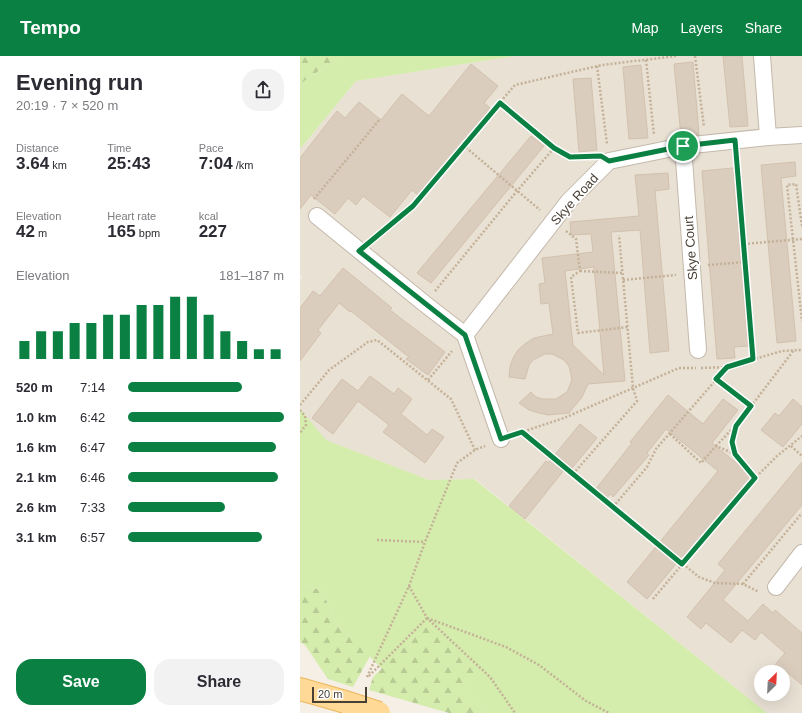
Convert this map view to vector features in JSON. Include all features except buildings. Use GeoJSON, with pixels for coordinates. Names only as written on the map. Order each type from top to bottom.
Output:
{"type":"FeatureCollection","features":[{"type":"Feature","properties":{"kind":"main road"},"geometry":{"type":"LineString","coordinates":[[300,688],[379,713]]}},
{"type":"Feature","properties":{"kind":"street"},"geometry":{"type":"LineString","coordinates":[[762,56],[768,137]]}},
{"type":"Feature","properties":{"kind":"street"},"geometry":{"type":"LineString","coordinates":[[609,161],[683,146],[802,135]]}},
{"type":"Feature","properties":{"kind":"street","name":"Skye Court"},"geometry":{"type":"LineString","coordinates":[[683,146],[698,350]]}},
{"type":"Feature","properties":{"kind":"street","name":"Skye Road"},"geometry":{"type":"LineString","coordinates":[[465,335],[569,201],[609,161]]}},
{"type":"Feature","properties":{"kind":"street"},"geometry":{"type":"LineString","coordinates":[[317,216],[465,335],[501,439]]}},
{"type":"Feature","properties":{"kind":"street"},"geometry":{"type":"LineString","coordinates":[[776,587],[802,553]]}},
{"type":"Feature","properties":{"kind":"path"},"geometry":{"type":"LineString","coordinates":[[359,251],[413,206],[515,86],[597,66],[677,56]]}},
{"type":"Feature","properties":{"kind":"path"},"geometry":{"type":"LineString","coordinates":[[695,56],[706,144]]}},
{"type":"Feature","properties":{"kind":"path"},"geometry":{"type":"LineString","coordinates":[[646,60],[656,152]]}},
{"type":"Feature","properties":{"kind":"path"},"geometry":{"type":"LineString","coordinates":[[597,66],[609,161]]}},
{"type":"Feature","properties":{"kind":"path"},"geometry":{"type":"LineString","coordinates":[[500,103],[554,148],[570,157],[601,156],[609,161]]}},
{"type":"Feature","properties":{"kind":"path"},"geometry":{"type":"LineString","coordinates":[[317,216],[310,206],[315,197],[380,119]]}},
{"type":"Feature","properties":{"kind":"path"},"geometry":{"type":"LineString","coordinates":[[735,140],[753,359]]}},
{"type":"Feature","properties":{"kind":"path"},"geometry":{"type":"LineString","coordinates":[[425,304],[554,148]]}},
{"type":"Feature","properties":{"kind":"path"},"geometry":{"type":"LineString","coordinates":[[802,226],[796,184],[787,185],[802,321]]}},
{"type":"Feature","properties":{"kind":"path"},"geometry":{"type":"LineString","coordinates":[[573,474],[637,401],[633,388],[619,235]]}},
{"type":"Feature","properties":{"kind":"path"},"geometry":{"type":"LineString","coordinates":[[744,244],[802,239]]}},
{"type":"Feature","properties":{"kind":"path"},"geometry":{"type":"LineString","coordinates":[[623,280],[745,262]]}},
{"type":"Feature","properties":{"kind":"path"},"geometry":{"type":"LineString","coordinates":[[580,271],[622,273]]}},
{"type":"Feature","properties":{"kind":"path"},"geometry":{"type":"LineString","coordinates":[[428,380],[465,335]]}},
{"type":"Feature","properties":{"kind":"path"},"geometry":{"type":"LineString","coordinates":[[300,405],[329,370],[368,342],[378,340],[451,399],[475,450]]}},
{"type":"Feature","properties":{"kind":"path"},"geometry":{"type":"LineString","coordinates":[[427,618],[367,677],[409,586],[425,542],[457,464],[475,450],[501,439],[564,418],[679,368],[727,367],[782,350],[802,350]]}},
{"type":"Feature","properties":{"kind":"path"},"geometry":{"type":"LineString","coordinates":[[670,434],[701,463],[736,426],[794,350]]}},
{"type":"Feature","properties":{"kind":"path"},"geometry":{"type":"LineString","coordinates":[[613,507],[647,467],[656,450],[727,367]]}},
{"type":"Feature","properties":{"kind":"path"},"geometry":{"type":"LineString","coordinates":[[716,379],[751,406]]}},
{"type":"Feature","properties":{"kind":"path"},"geometry":{"type":"LineString","coordinates":[[300,410],[305,416],[306,425],[300,433]]}},
{"type":"Feature","properties":{"kind":"path"},"geometry":{"type":"LineString","coordinates":[[736,426],[732,442],[735,454],[755,478]]}},
{"type":"Feature","properties":{"kind":"path"},"geometry":{"type":"LineString","coordinates":[[522,432],[699,577],[715,583],[743,584],[769,596],[776,587]]}},
{"type":"Feature","properties":{"kind":"path"},"geometry":{"type":"LineString","coordinates":[[653,599],[755,478],[777,456],[802,436]]}},
{"type":"Feature","properties":{"kind":"path"},"geometry":{"type":"LineString","coordinates":[[716,446],[735,454]]}},
{"type":"Feature","properties":{"kind":"path"},"geometry":{"type":"LineString","coordinates":[[791,446],[802,456]]}},
{"type":"Feature","properties":{"kind":"path"},"geometry":{"type":"LineString","coordinates":[[743,584],[802,513]]}},
{"type":"Feature","properties":{"kind":"path"},"geometry":{"type":"LineString","coordinates":[[377,540],[425,542]]}},
{"type":"Feature","properties":{"kind":"path"},"geometry":{"type":"LineString","coordinates":[[409,586],[427,618],[490,677],[515,713]]}},
{"type":"Feature","properties":{"kind":"path"},"geometry":{"type":"LineString","coordinates":[[427,618],[506,647],[539,665],[586,702],[609,713]]}},
{"type":"Feature","properties":{"kind":"shaded area"},"geometry":{"type":"Polygon","coordinates":[[[515,56],[802,56],[802,713],[767,713],[475,479],[429,480],[325,440],[300,409],[300,280],[302,277],[300,275],[300,149],[356,81],[515,56]]]}},
{"type":"Feature","properties":{"kind":"green space"},"geometry":{"type":"Polygon","coordinates":[[[300,56],[340,56],[300,84],[300,56]]]}},
{"type":"Feature","properties":{"kind":"green space"},"geometry":{"type":"Polygon","coordinates":[[[340,56],[515,56],[356,81],[300,149],[300,84],[340,56]]]}},
{"type":"Feature","properties":{"kind":"green space"},"geometry":{"type":"Polygon","coordinates":[[[300,409],[326,440],[429,480],[474,479],[767,713],[487,713],[463,692],[479,672],[431,622],[382,669],[337,624],[322,591],[300,583],[300,409]]]}},
{"type":"Feature","properties":{"kind":"green space"},"geometry":{"type":"Polygon","coordinates":[[[300,583],[322,591],[337,624],[370,656],[353,687],[328,679],[305,645],[300,642],[300,583]]]}},
{"type":"Feature","properties":{"kind":"green space"},"geometry":{"type":"Polygon","coordinates":[[[431,622],[480,672],[463,692],[487,713],[449,713],[369,690],[373,677],[431,622]]]}},
{"type":"Feature","properties":{"kind":"route"},"geometry":{"type":"LineString","coordinates":[[500,103],[554,148],[570,157],[601,156],[609,161],[683,146],[735,140],[753,359],[727,367],[716,379],[751,406],[736,426],[732,442],[735,454],[755,478],[682,564],[522,432],[501,439],[465,335],[359,251],[413,206],[500,103]]}}]}
